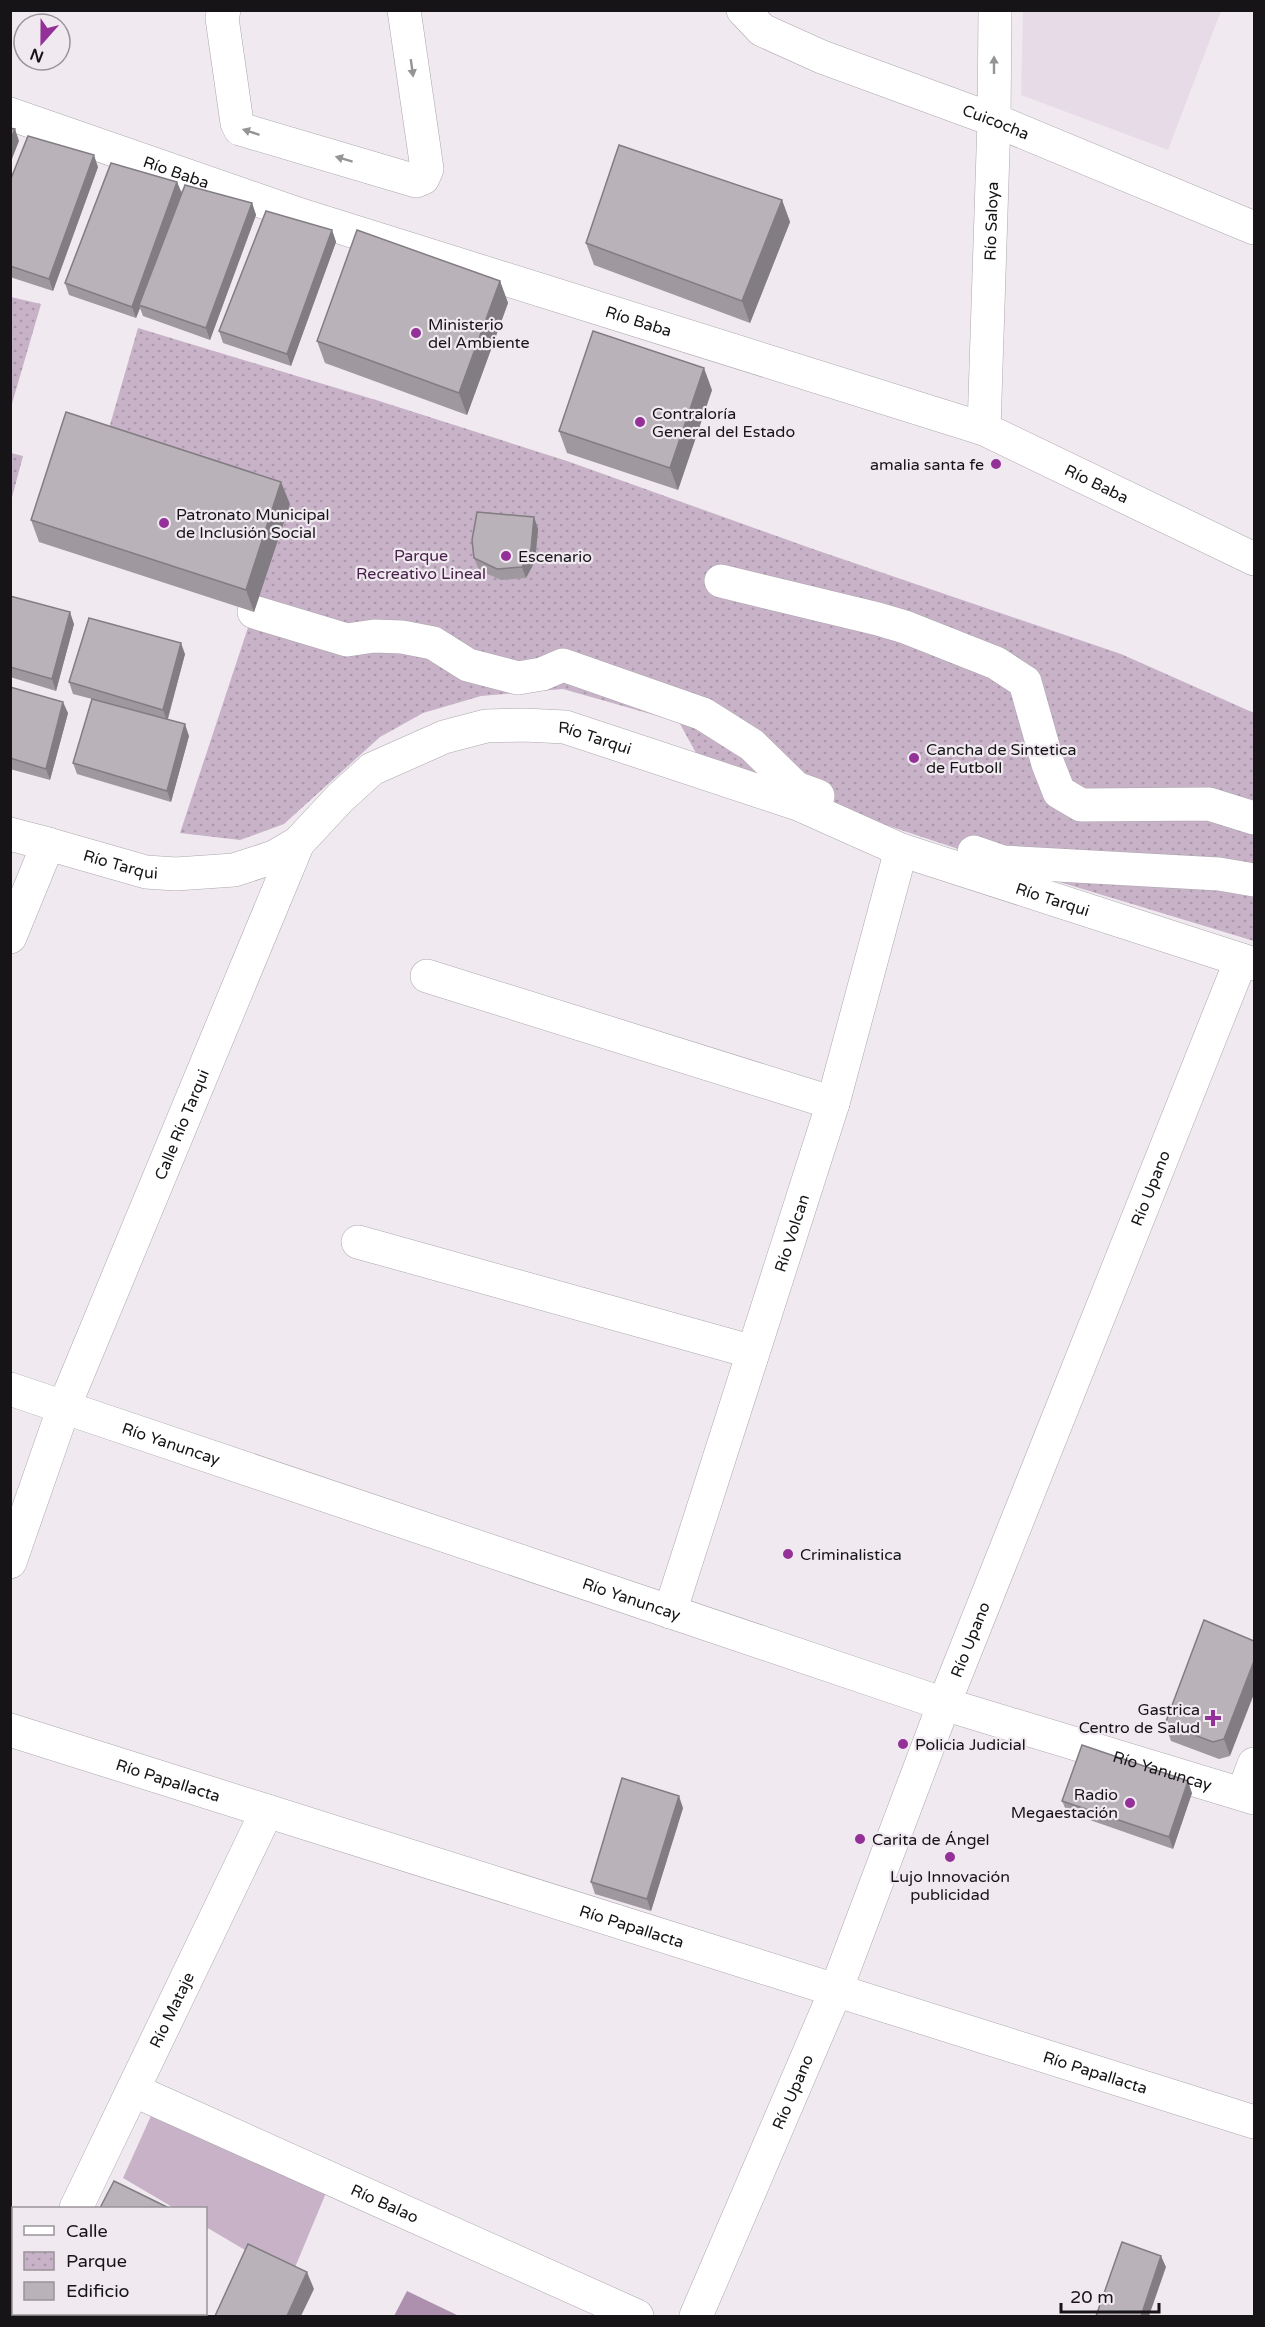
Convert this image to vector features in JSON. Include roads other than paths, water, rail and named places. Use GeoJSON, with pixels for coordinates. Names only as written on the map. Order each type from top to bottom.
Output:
{"type":"FeatureCollection","features":[{"type":"Feature","properties":{"kind":"street"},"geometry":{"type":"LineString","coordinates":[[224,10],[222,18],[237,123],[240,129],[416,181],[423,178],[427,169],[404,10]]}},
{"type":"Feature","properties":{"kind":"street","name":"Cuicocha"},"geometry":{"type":"LineString","coordinates":[[743,10],[762,30],[822,57],[994,120],[1254,228]]}},
{"type":"Feature","properties":{"kind":"street","name":"Río Saloya"},"geometry":{"type":"LineString","coordinates":[[984,429],[994,120],[995,10]]}},
{"type":"Feature","properties":{"kind":"street","name":"Río Baba"},"geometry":{"type":"LineString","coordinates":[[10,114],[301,215],[984,429],[1254,559]]}},
{"type":"Feature","properties":{"kind":"street"},"geometry":{"type":"LineString","coordinates":[[721,581],[878,619],[996,663],[1025,682],[1047,764],[1059,792],[1081,806],[1209,804],[1254,818]]}},
{"type":"Feature","properties":{"kind":"street"},"geometry":{"type":"LineString","coordinates":[[255,612],[347,640],[374,636],[402,637],[433,643],[468,665],[518,678],[542,674],[563,665],[703,714],[752,745],[796,788],[1003,862],[1219,874],[1254,880]]}},
{"type":"Feature","properties":{"kind":"street","name":"Río Tarqui"},"geometry":{"type":"LineString","coordinates":[[10,834],[146,872],[176,874],[234,870],[274,857],[298,843],[340,798],[372,769],[444,737],[486,726],[565,727],[798,804],[901,850],[1248,962]]}},
{"type":"Feature","properties":{"kind":"street","name":"Calle Río Tarqui"},"geometry":{"type":"LineString","coordinates":[[10,1562],[64,1407],[298,843]]}},
{"type":"Feature","properties":{"kind":"street"},"geometry":{"type":"LineString","coordinates":[[10,937],[48,844]]}},
{"type":"Feature","properties":{"kind":"street","name":"Río Volcan"},"geometry":{"type":"LineString","coordinates":[[670,1612],[833,1103],[901,850]]}},
{"type":"Feature","properties":{"kind":"street","name":"Río Upano"},"geometry":{"type":"LineString","coordinates":[[696,2316],[836,1990],[944,1704],[1248,962]]}},
{"type":"Feature","properties":{"kind":"street"},"geometry":{"type":"LineString","coordinates":[[428,976],[833,1103]]}},
{"type":"Feature","properties":{"kind":"street"},"geometry":{"type":"LineString","coordinates":[[358,1242],[753,1352]]}},
{"type":"Feature","properties":{"kind":"street","name":"Río Yanuncay"},"geometry":{"type":"LineString","coordinates":[[10,1389],[944,1704],[1249,1796]]}},
{"type":"Feature","properties":{"kind":"street","name":"Río Papallacta"},"geometry":{"type":"LineString","coordinates":[[10,1730],[1254,2122]]}},
{"type":"Feature","properties":{"kind":"street"},"geometry":{"type":"LineString","coordinates":[[1249,1796],[1254,1764]]}},
{"type":"Feature","properties":{"kind":"street","name":"Río Mataje"},"geometry":{"type":"LineString","coordinates":[[76,2207],[267,1811]]}},
{"type":"Feature","properties":{"kind":"street","name":"Río Balao"},"geometry":{"type":"LineString","coordinates":[[132,2090],[638,2316]]}},
{"type":"Feature","properties":{"kind":"place","name":"Ministerio del Ambiente"},"geometry":{"type":"Point","coordinates":[416,333]}},
{"type":"Feature","properties":{"kind":"place","name":"Contraloría General del Estado"},"geometry":{"type":"Point","coordinates":[640,422]}},
{"type":"Feature","properties":{"kind":"place","name":"amalia santa fe"},"geometry":{"type":"Point","coordinates":[996,464]}},
{"type":"Feature","properties":{"kind":"place","name":"Patronato Municipal de Inclusión Social"},"geometry":{"type":"Point","coordinates":[164,523]}},
{"type":"Feature","properties":{"kind":"place","name":"Escenario"},"geometry":{"type":"Point","coordinates":[506,556]}},
{"type":"Feature","properties":{"kind":"place","name":"Cancha de Sintetica de Futboll"},"geometry":{"type":"Point","coordinates":[914,758]}},
{"type":"Feature","properties":{"kind":"place","name":"Criminalistica"},"geometry":{"type":"Point","coordinates":[788,1554]}},
{"type":"Feature","properties":{"kind":"place","name":"Gastrica Centro de Salud"},"geometry":{"type":"Point","coordinates":[1213,1718]}},
{"type":"Feature","properties":{"kind":"place","name":"Policia Judicial"},"geometry":{"type":"Point","coordinates":[903,1744]}},
{"type":"Feature","properties":{"kind":"place","name":"Radio Megaestación"},"geometry":{"type":"Point","coordinates":[1130,1803]}},
{"type":"Feature","properties":{"kind":"place","name":"Carita de Ángel"},"geometry":{"type":"Point","coordinates":[860,1839]}},
{"type":"Feature","properties":{"kind":"place","name":"Lujo Innovación publicidad"},"geometry":{"type":"Point","coordinates":[950,1857]}},
{"type":"Feature","properties":{"kind":"park label","name":"Parque Recreativo Lineal"},"geometry":{"type":"Point","coordinates":[421,564]}}]}
